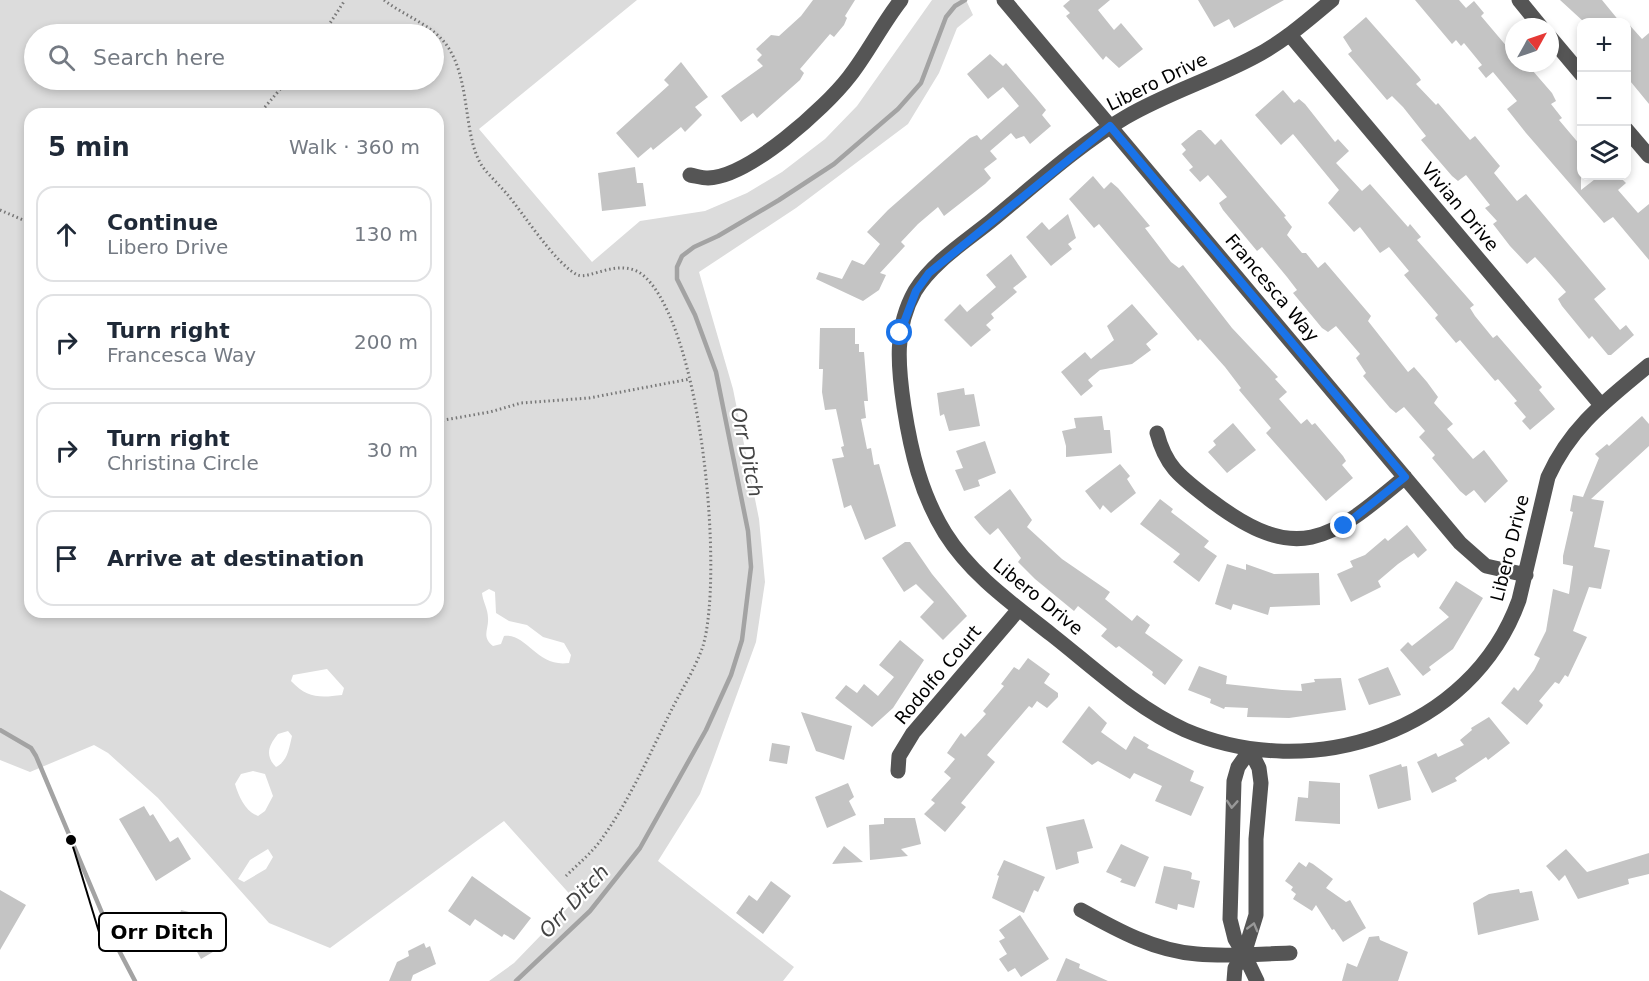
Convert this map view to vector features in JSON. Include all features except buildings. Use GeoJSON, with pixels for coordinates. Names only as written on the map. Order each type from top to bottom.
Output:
{"type":"FeatureCollection","features":[{"type":"Feature","properties":{"kind":"street"},"geometry":{"type":"LineString","coordinates":[[690,175],[708,178],[732,172],[789,135],[849,77],[901,0]]}},
{"type":"Feature","properties":{"kind":"street","name":"Francesca Way"},"geometry":{"type":"LineString","coordinates":[[1004,0],[1473,557],[1498,570],[1526,575]]}},
{"type":"Feature","properties":{"kind":"street","name":"Libero Drive"},"geometry":{"type":"LineString","coordinates":[[1332,0],[1290,35],[1258,55],[1144,107],[1110,126],[929,273],[916,291],[900,333],[898,354],[909,441],[924,492],[938,522],[962,556],[981,577],[1018,609],[1163,719],[1208,739],[1250,750],[1308,749],[1369,738],[1414,722],[1438,708],[1475,675],[1500,642],[1512,620],[1526,575],[1548,477],[1568,439],[1601,405],[1649,365]]}},
{"type":"Feature","properties":{"kind":"street"},"geometry":{"type":"LineString","coordinates":[[1519,0],[1534,18]]}},
{"type":"Feature","properties":{"kind":"street","name":"Vivian Drive"},"geometry":{"type":"LineString","coordinates":[[1290,35],[1601,405]]}},
{"type":"Feature","properties":{"kind":"street"},"geometry":{"type":"LineString","coordinates":[[1559,48],[1579,72]]}},
{"type":"Feature","properties":{"kind":"street"},"geometry":{"type":"LineString","coordinates":[[1631,135],[1649,156]]}},
{"type":"Feature","properties":{"kind":"street"},"geometry":{"type":"LineString","coordinates":[[1157,433],[1162,453],[1178,475],[1241,523],[1275,537],[1309,537],[1344,526],[1405,477]]}},
{"type":"Feature","properties":{"kind":"street","name":"Rodolfo Court"},"geometry":{"type":"LineString","coordinates":[[898,771],[899,756],[913,733],[1018,609]]}},
{"type":"Feature","properties":{"kind":"street"},"geometry":{"type":"LineString","coordinates":[[1234,981],[1235,968],[1244,954],[1256,915],[1256,839],[1261,783],[1259,768],[1250,750],[1238,767],[1234,782],[1230,850],[1230,919],[1235,939],[1244,954],[1257,981]]}},
{"type":"Feature","properties":{"kind":"street"},"geometry":{"type":"LineString","coordinates":[[1081,910],[1112,928],[1155,945],[1195,954],[1290,953]]}},
{"type":"Feature","properties":{"kind":"path"},"geometry":{"type":"LineString","coordinates":[[329,24],[345,0]]}},
{"type":"Feature","properties":{"kind":"path"},"geometry":{"type":"LineString","coordinates":[[384,0],[422,24]]}},
{"type":"Feature","properties":{"kind":"path"},"geometry":{"type":"LineString","coordinates":[[444,42],[454,55],[468,107],[474,148],[482,166],[557,256],[576,274],[585,276],[610,267],[642,275],[658,294],[690,379],[700,439],[711,541],[712,584],[702,649],[614,819],[598,843],[566,876]]}},
{"type":"Feature","properties":{"kind":"path"},"geometry":{"type":"LineString","coordinates":[[264,108],[279,90]]}},
{"type":"Feature","properties":{"kind":"path"},"geometry":{"type":"LineString","coordinates":[[0,210],[24,220]]}},
{"type":"Feature","properties":{"kind":"path"},"geometry":{"type":"LineString","coordinates":[[444,420],[490,412],[521,403],[589,398],[690,379]]}},
{"type":"Feature","properties":{"kind":"shaded area"},"geometry":{"type":"Polygon","coordinates":[[[0,0],[637,0],[479,129],[592,262],[640,221],[705,211],[747,193],[782,172],[825,139],[857,106],[932,0],[966,0],[973,15],[957,28],[939,73],[908,124],[796,208],[699,272],[733,389],[759,519],[765,582],[756,642],[700,794],[658,861],[794,967],[783,981],[489,981],[514,963],[575,900],[504,821],[330,948],[269,923],[158,798],[108,753],[94,745],[30,772],[0,760],[0,0]],[[489,589],[482,593],[488,615],[486,636],[489,643],[493,646],[501,644],[504,636],[512,637],[540,656],[558,663],[569,663],[571,655],[564,643],[543,637],[527,625],[509,621],[496,613],[495,592],[489,589]],[[327,669],[293,675],[291,681],[308,694],[314,696],[342,695],[344,688],[327,669]],[[288,731],[278,734],[269,751],[270,759],[276,767],[286,758],[292,736],[288,731]],[[253,771],[241,774],[235,784],[241,799],[249,811],[258,816],[265,811],[273,796],[265,774],[253,771]],[[268,849],[250,860],[238,879],[244,882],[266,869],[273,857],[268,849]]]}},
{"type":"Feature","properties":{"kind":"waterway","name":"Orr Ditch"},"geometry":{"type":"LineString","coordinates":[[516,981],[590,911],[640,848],[706,730],[731,675],[742,640],[751,567],[748,531],[716,372],[695,315],[677,279],[677,267],[682,256],[779,200],[834,164],[898,109],[921,83],[946,17],[955,6],[965,0]]}},
{"type":"Feature","properties":{"kind":"waterway","name":"Orr Ditch"},"geometry":{"type":"LineString","coordinates":[[0,730],[31,748],[36,756],[113,939],[135,981]]}},
{"type":"Feature","properties":{"kind":"place","name":"Orr Ditch"},"geometry":{"type":"Point","coordinates":[71,840]}},
{"type":"Feature","properties":{"kind":"route"},"geometry":{"type":"LineString","coordinates":[[900,333],[906,312],[916,291],[929,273],[1110,126],[1405,477],[1357,518],[1344,526]]}}]}
